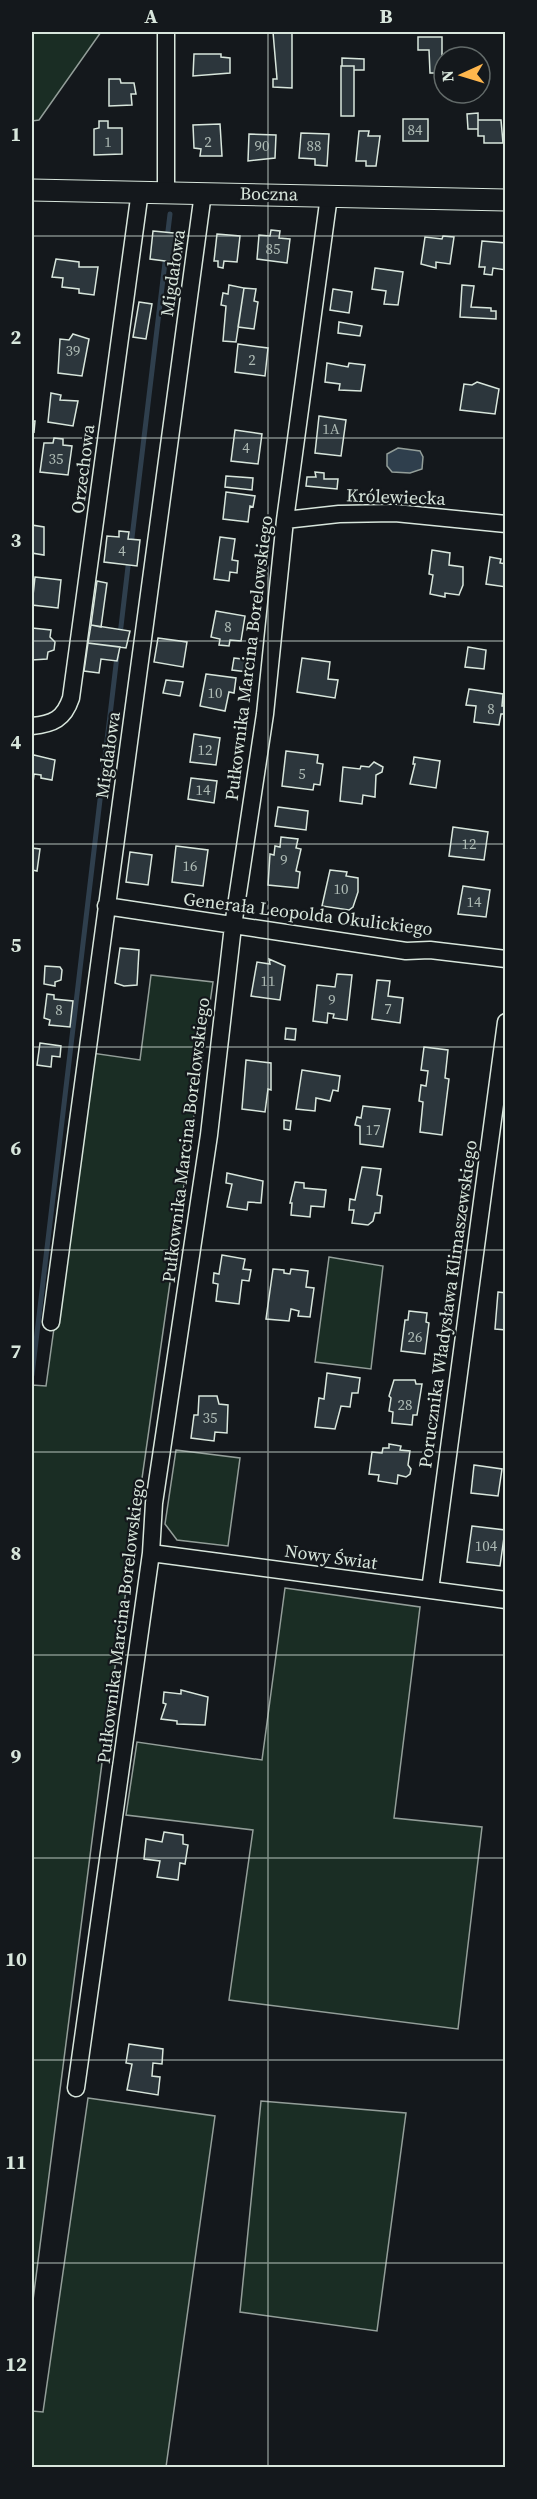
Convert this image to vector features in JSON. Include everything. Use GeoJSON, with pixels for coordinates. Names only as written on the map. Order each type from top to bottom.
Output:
{"type":"FeatureCollection","features":[{"type":"Feature","properties":{"kind":"street"},"geometry":{"type":"LineString","coordinates":[[166,32],[166,192]]}},
{"type":"Feature","properties":{"kind":"street","name":"Boczna"},"geometry":{"type":"LineString","coordinates":[[32,190],[506,200]]}},
{"type":"Feature","properties":{"kind":"street","name":"Orzechowa"},"geometry":{"type":"LineString","coordinates":[[32,726],[56,722],[67,709],[70,698],[140,191]]}},
{"type":"Feature","properties":{"kind":"street","name":"Migdałowa"},"geometry":{"type":"LineString","coordinates":[[51,1322],[203,193]]}},
{"type":"Feature","properties":{"kind":"street","name":"Pułkownika Marcina Borelowskiego"},"geometry":{"type":"LineString","coordinates":[[76,2088],[151,1553],[154,1503],[209,1135],[233,926],[265,714],[285,520],[329,196]]}},
{"type":"Feature","properties":{"kind":"street","name":"Królewiecka"},"geometry":{"type":"LineString","coordinates":[[285,520],[339,514],[395,513],[506,524]]}},
{"type":"Feature","properties":{"kind":"street","name":"Generała Leopolda Okulickiego"},"geometry":{"type":"LineString","coordinates":[[106,906],[406,951],[430,950],[506,959]]}},
{"type":"Feature","properties":{"kind":"street","name":"Porucznika Władysława Klimaszewskiego"},"geometry":{"type":"LineString","coordinates":[[430,1590],[506,1022]]}},
{"type":"Feature","properties":{"kind":"street","name":"Nowy Świat"},"geometry":{"type":"LineString","coordinates":[[151,1553],[506,1600]]}},
{"type":"Feature","properties":{"kind":"green space"},"geometry":{"type":"Polygon","coordinates":[[[32,32],[101,32],[39,120],[32,121],[32,32]]]}},
{"type":"Feature","properties":{"kind":"green space"},"geometry":{"type":"Polygon","coordinates":[[[151,975],[213,982],[108,1716],[32,2308],[32,1385],[46,1386],[92,1053],[140,1060],[151,975]]]}},
{"type":"Feature","properties":{"kind":"green space"},"geometry":{"type":"Polygon","coordinates":[[[329,1257],[383,1266],[371,1369],[315,1362],[329,1257]]]}},
{"type":"Feature","properties":{"kind":"green space"},"geometry":{"type":"Polygon","coordinates":[[[176,1450],[240,1458],[228,1546],[177,1540],[165,1524],[176,1450]]]}},
{"type":"Feature","properties":{"kind":"green space"},"geometry":{"type":"Polygon","coordinates":[[[285,1588],[420,1607],[394,1818],[482,1827],[458,2029],[229,2000],[253,1830],[126,1815],[137,1742],[262,1760],[285,1588]]]}},
{"type":"Feature","properties":{"kind":"green space"},"geometry":{"type":"Polygon","coordinates":[[[88,2098],[215,2116],[166,2467],[32,2467],[32,2411],[43,2412],[88,2098]]]}},
{"type":"Feature","properties":{"kind":"green space"},"geometry":{"type":"Polygon","coordinates":[[[261,2101],[406,2113],[377,2331],[240,2312],[261,2101]]]}},
{"type":"Feature","properties":{"kind":"water"},"geometry":{"type":"Polygon","coordinates":[[[398,448],[420,451],[423,457],[422,469],[410,473],[392,472],[387,466],[387,454],[398,448]]]}},
{"type":"Feature","properties":{"kind":"building"},"geometry":{"type":"Polygon","coordinates":[[[273,32],[292,32],[292,88],[273,87],[273,79],[277,79],[273,32]]]}},
{"type":"Feature","properties":{"kind":"building"},"geometry":{"type":"Polygon","coordinates":[[[418,37],[442,37],[442,45],[432,45],[432,73],[430,73],[429,50],[418,50],[418,37]]]}},
{"type":"Feature","properties":{"kind":"building"},"geometry":{"type":"Polygon","coordinates":[[[194,54],[221,54],[221,57],[230,58],[230,73],[193,76],[194,54]]]}},
{"type":"Feature","properties":{"kind":"building"},"geometry":{"type":"Polygon","coordinates":[[[342,58],[364,59],[364,70],[354,70],[354,66],[342,66],[342,58]]]}},
{"type":"Feature","properties":{"kind":"building"},"geometry":{"type":"Polygon","coordinates":[[[341,66],[354,66],[354,116],[341,116],[341,66]]]}},
{"type":"Feature","properties":{"kind":"building"},"geometry":{"type":"Polygon","coordinates":[[[109,79],[120,79],[121,83],[134,83],[136,94],[131,94],[132,105],[109,106],[109,79]]]}},
{"type":"Feature","properties":{"kind":"building"},"geometry":{"type":"Polygon","coordinates":[[[478,113],[478,129],[468,129],[467,114],[478,113]]]}},
{"type":"Feature","properties":{"kind":"building"},"geometry":{"type":"Polygon","coordinates":[[[403,119],[428,119],[428,141],[403,141],[403,119]]]}},
{"type":"Feature","properties":{"kind":"building"},"geometry":{"type":"Polygon","coordinates":[[[478,120],[501,120],[503,143],[484,143],[484,136],[478,136],[478,120]]]}},
{"type":"Feature","properties":{"kind":"building"},"geometry":{"type":"Polygon","coordinates":[[[99,121],[108,121],[108,128],[122,128],[122,154],[94,155],[94,129],[99,128],[99,121]]]}},
{"type":"Feature","properties":{"kind":"building"},"geometry":{"type":"Polygon","coordinates":[[[220,124],[222,156],[200,156],[201,149],[194,148],[193,125],[220,124]]]}},
{"type":"Feature","properties":{"kind":"building"},"geometry":{"type":"Polygon","coordinates":[[[359,131],[369,131],[368,136],[380,136],[376,166],[366,166],[366,161],[356,161],[359,131]]]}},
{"type":"Feature","properties":{"kind":"building"},"geometry":{"type":"Polygon","coordinates":[[[301,133],[329,134],[327,166],[315,165],[315,159],[299,158],[301,133]]]}},
{"type":"Feature","properties":{"kind":"building"},"geometry":{"type":"Polygon","coordinates":[[[249,134],[276,135],[275,158],[248,161],[249,134]]]}},
{"type":"Feature","properties":{"kind":"building"},"geometry":{"type":"Polygon","coordinates":[[[271,230],[280,231],[279,238],[290,239],[287,263],[257,259],[259,235],[270,236],[271,230]]]}},
{"type":"Feature","properties":{"kind":"building"},"geometry":{"type":"Polygon","coordinates":[[[153,231],[184,234],[180,263],[150,259],[153,231]]]}},
{"type":"Feature","properties":{"kind":"building"},"geometry":{"type":"Polygon","coordinates":[[[217,234],[240,236],[237,262],[224,261],[223,268],[218,267],[218,261],[214,261],[217,234]]]}},
{"type":"Feature","properties":{"kind":"building"},"geometry":{"type":"Polygon","coordinates":[[[443,236],[454,237],[450,264],[436,262],[436,268],[421,264],[425,237],[442,239],[443,236]]]}},
{"type":"Feature","properties":{"kind":"building"},"geometry":{"type":"Polygon","coordinates":[[[482,241],[506,243],[506,270],[493,268],[492,275],[484,274],[485,267],[479,267],[482,241]]]}},
{"type":"Feature","properties":{"kind":"building"},"geometry":{"type":"Polygon","coordinates":[[[56,259],[79,262],[79,267],[98,267],[94,295],[79,293],[79,289],[62,287],[63,278],[52,277],[56,259]]]}},
{"type":"Feature","properties":{"kind":"building"},"geometry":{"type":"Polygon","coordinates":[[[375,268],[403,272],[398,305],[384,304],[386,291],[372,289],[375,268]]]}},
{"type":"Feature","properties":{"kind":"building"},"geometry":{"type":"Polygon","coordinates":[[[229,285],[244,288],[236,342],[223,341],[226,306],[221,305],[223,293],[228,294],[229,285]]]}},
{"type":"Feature","properties":{"kind":"building"},"geometry":{"type":"Polygon","coordinates":[[[462,285],[474,286],[471,307],[491,308],[491,311],[496,311],[496,319],[460,317],[462,285]]]}},
{"type":"Feature","properties":{"kind":"building"},"geometry":{"type":"Polygon","coordinates":[[[244,288],[256,289],[254,301],[258,302],[254,329],[238,327],[244,288]]]}},
{"type":"Feature","properties":{"kind":"building"},"geometry":{"type":"Polygon","coordinates":[[[333,289],[352,292],[349,313],[330,310],[333,289]]]}},
{"type":"Feature","properties":{"kind":"building"},"geometry":{"type":"Polygon","coordinates":[[[139,302],[152,304],[146,339],[133,337],[139,302]]]}},
{"type":"Feature","properties":{"kind":"building"},"geometry":{"type":"Polygon","coordinates":[[[339,322],[362,326],[360,336],[338,333],[339,322]]]}},
{"type":"Feature","properties":{"kind":"building"},"geometry":{"type":"Polygon","coordinates":[[[73,334],[89,339],[82,376],[58,373],[60,339],[69,340],[73,334]]]}},
{"type":"Feature","properties":{"kind":"building"},"geometry":{"type":"Polygon","coordinates":[[[238,344],[268,348],[265,376],[235,372],[238,344]]]}},
{"type":"Feature","properties":{"kind":"building"},"geometry":{"type":"Polygon","coordinates":[[[327,363],[348,367],[349,363],[365,365],[361,391],[339,390],[340,384],[325,382],[327,363]]]}},
{"type":"Feature","properties":{"kind":"building"},"geometry":{"type":"Polygon","coordinates":[[[477,382],[499,389],[495,414],[460,410],[464,384],[472,385],[477,382]]]}},
{"type":"Feature","properties":{"kind":"building"},"geometry":{"type":"Polygon","coordinates":[[[51,393],[61,395],[60,400],[78,401],[73,426],[48,422],[51,393]]]}},
{"type":"Feature","properties":{"kind":"building"},"geometry":{"type":"Polygon","coordinates":[[[319,416],[346,420],[341,456],[315,453],[319,416]]]}},
{"type":"Feature","properties":{"kind":"building"},"geometry":{"type":"Polygon","coordinates":[[[32,421],[35,421],[34,432],[32,431],[32,421]]]}},
{"type":"Feature","properties":{"kind":"building"},"geometry":{"type":"Polygon","coordinates":[[[235,430],[262,434],[258,464],[231,461],[235,430]]]}},
{"type":"Feature","properties":{"kind":"building"},"geometry":{"type":"Polygon","coordinates":[[[54,438],[63,439],[63,445],[72,446],[68,475],[40,472],[44,443],[53,443],[54,438]]]}},
{"type":"Feature","properties":{"kind":"building"},"geometry":{"type":"Polygon","coordinates":[[[315,472],[324,473],[324,479],[338,479],[337,489],[306,486],[307,477],[316,477],[315,472]]]}},
{"type":"Feature","properties":{"kind":"building"},"geometry":{"type":"Polygon","coordinates":[[[226,476],[253,478],[252,490],[225,487],[226,476]]]}},
{"type":"Feature","properties":{"kind":"building"},"geometry":{"type":"Polygon","coordinates":[[[226,492],[255,496],[253,507],[250,506],[248,522],[223,519],[226,492]]]}},
{"type":"Feature","properties":{"kind":"building"},"geometry":{"type":"Polygon","coordinates":[[[32,525],[44,527],[44,555],[32,553],[32,525]]]}},
{"type":"Feature","properties":{"kind":"building"},"geometry":{"type":"Polygon","coordinates":[[[119,531],[129,532],[128,539],[140,540],[137,566],[104,562],[107,536],[119,537],[119,531]]]}},
{"type":"Feature","properties":{"kind":"building"},"geometry":{"type":"Polygon","coordinates":[[[220,537],[235,539],[232,560],[238,561],[237,573],[230,572],[229,581],[214,579],[220,537]]]}},
{"type":"Feature","properties":{"kind":"building"},"geometry":{"type":"Polygon","coordinates":[[[432,550],[450,553],[449,565],[463,567],[463,585],[459,595],[445,593],[445,597],[430,594],[433,575],[429,574],[432,550]]]}},
{"type":"Feature","properties":{"kind":"building"},"geometry":{"type":"Polygon","coordinates":[[[490,557],[501,559],[500,563],[506,564],[506,587],[486,584],[490,557]]]}},
{"type":"Feature","properties":{"kind":"building"},"geometry":{"type":"Polygon","coordinates":[[[35,577],[61,580],[58,608],[32,605],[35,577]]]}},
{"type":"Feature","properties":{"kind":"building"},"geometry":{"type":"Polygon","coordinates":[[[97,581],[107,583],[101,627],[91,625],[97,581]]]}},
{"type":"Feature","properties":{"kind":"building"},"geometry":{"type":"Polygon","coordinates":[[[216,611],[245,616],[241,641],[230,640],[229,646],[219,645],[220,639],[211,637],[216,611]]]}},
{"type":"Feature","properties":{"kind":"building"},"geometry":{"type":"Polygon","coordinates":[[[91,625],[130,631],[126,648],[88,643],[91,625]]]}},
{"type":"Feature","properties":{"kind":"building"},"geometry":{"type":"Polygon","coordinates":[[[32,628],[51,630],[50,637],[55,642],[54,650],[48,652],[47,659],[32,660],[32,628]]]}},
{"type":"Feature","properties":{"kind":"building"},"geometry":{"type":"Polygon","coordinates":[[[158,638],[187,642],[183,667],[154,662],[158,638]]]}},
{"type":"Feature","properties":{"kind":"building"},"geometry":{"type":"Polygon","coordinates":[[[88,643],[120,647],[117,661],[101,659],[99,673],[84,671],[88,643]]]}},
{"type":"Feature","properties":{"kind":"building"},"geometry":{"type":"Polygon","coordinates":[[[468,647],[486,650],[484,669],[465,667],[468,647]]]}},
{"type":"Feature","properties":{"kind":"building"},"geometry":{"type":"Polygon","coordinates":[[[234,658],[250,660],[248,672],[232,670],[234,658]]]}},
{"type":"Feature","properties":{"kind":"building"},"geometry":{"type":"Polygon","coordinates":[[[302,658],[330,662],[328,679],[338,680],[335,698],[297,692],[302,658]]]}},
{"type":"Feature","properties":{"kind":"building"},"geometry":{"type":"Polygon","coordinates":[[[206,674],[236,678],[234,693],[229,692],[225,711],[200,706],[206,674]]]}},
{"type":"Feature","properties":{"kind":"building"},"geometry":{"type":"Polygon","coordinates":[[[166,680],[183,682],[180,696],[163,693],[166,680]]]}},
{"type":"Feature","properties":{"kind":"building"},"geometry":{"type":"Polygon","coordinates":[[[469,689],[503,694],[502,706],[506,706],[505,714],[501,714],[499,725],[474,722],[476,706],[466,705],[469,689]]]}},
{"type":"Feature","properties":{"kind":"building"},"geometry":{"type":"Polygon","coordinates":[[[194,734],[220,738],[216,765],[190,762],[194,734]]]}},
{"type":"Feature","properties":{"kind":"building"},"geometry":{"type":"Polygon","coordinates":[[[286,751],[318,755],[317,763],[323,764],[320,785],[314,784],[313,790],[282,786],[286,751]]]}},
{"type":"Feature","properties":{"kind":"building"},"geometry":{"type":"Polygon","coordinates":[[[34,755],[55,760],[52,780],[34,774],[32,792],[32,757],[34,755]]]}},
{"type":"Feature","properties":{"kind":"building"},"geometry":{"type":"Polygon","coordinates":[[[414,757],[440,761],[436,788],[410,784],[415,764],[413,764],[414,757]]]}},
{"type":"Feature","properties":{"kind":"building"},"geometry":{"type":"Polygon","coordinates":[[[374,762],[383,767],[382,772],[376,775],[375,797],[363,795],[362,804],[340,801],[343,767],[360,769],[361,766],[369,767],[374,762]]]}},
{"type":"Feature","properties":{"kind":"building"},"geometry":{"type":"Polygon","coordinates":[[[191,778],[217,781],[214,803],[188,799],[191,778]]]}},
{"type":"Feature","properties":{"kind":"building"},"geometry":{"type":"Polygon","coordinates":[[[278,807],[308,811],[306,830],[275,826],[278,807]]]}},
{"type":"Feature","properties":{"kind":"building"},"geometry":{"type":"Polygon","coordinates":[[[453,827],[488,832],[484,860],[449,856],[453,827]]]}},
{"type":"Feature","properties":{"kind":"building"},"geometry":{"type":"Polygon","coordinates":[[[281,837],[298,839],[296,848],[301,849],[296,871],[300,872],[298,888],[268,885],[270,854],[274,855],[275,846],[280,847],[281,837]]]}},
{"type":"Feature","properties":{"kind":"building"},"geometry":{"type":"Polygon","coordinates":[[[176,846],[208,850],[203,886],[172,882],[176,846]]]}},
{"type":"Feature","properties":{"kind":"building"},"geometry":{"type":"Polygon","coordinates":[[[32,848],[40,849],[37,871],[32,870],[32,848]]]}},
{"type":"Feature","properties":{"kind":"building"},"geometry":{"type":"Polygon","coordinates":[[[130,852],[152,855],[148,885],[126,882],[130,852]]]}},
{"type":"Feature","properties":{"kind":"building"},"geometry":{"type":"Polygon","coordinates":[[[330,870],[347,872],[346,876],[358,878],[358,892],[353,907],[349,910],[322,906],[330,870]]]}},
{"type":"Feature","properties":{"kind":"building"},"geometry":{"type":"Polygon","coordinates":[[[463,886],[490,890],[486,917],[458,914],[463,886]]]}},
{"type":"Feature","properties":{"kind":"building"},"geometry":{"type":"Polygon","coordinates":[[[120,948],[139,950],[137,985],[124,986],[115,983],[120,948]]]}},
{"type":"Feature","properties":{"kind":"building"},"geometry":{"type":"Polygon","coordinates":[[[269,959],[285,966],[280,1000],[251,996],[257,962],[270,964],[269,959]]]}},
{"type":"Feature","properties":{"kind":"building"},"geometry":{"type":"Polygon","coordinates":[[[45,966],[60,967],[62,970],[61,980],[55,982],[55,986],[44,984],[45,966]]]}},
{"type":"Feature","properties":{"kind":"building"},"geometry":{"type":"Polygon","coordinates":[[[337,974],[352,975],[347,1020],[333,1018],[334,1014],[328,1013],[327,1023],[313,1021],[317,985],[335,987],[337,974]]]}},
{"type":"Feature","properties":{"kind":"building"},"geometry":{"type":"Polygon","coordinates":[[[377,980],[390,981],[388,996],[403,998],[400,1023],[372,1019],[377,980]]]}},
{"type":"Feature","properties":{"kind":"building"},"geometry":{"type":"Polygon","coordinates":[[[47,994],[54,995],[54,999],[73,1001],[70,1027],[49,1025],[50,1020],[44,1018],[47,994]]]}},
{"type":"Feature","properties":{"kind":"building"},"geometry":{"type":"Polygon","coordinates":[[[286,1028],[296,1029],[295,1040],[285,1039],[286,1028]]]}},
{"type":"Feature","properties":{"kind":"building"},"geometry":{"type":"Polygon","coordinates":[[[40,1043],[61,1046],[60,1057],[52,1056],[51,1067],[37,1065],[40,1043]]]}},
{"type":"Feature","properties":{"kind":"building"},"geometry":{"type":"Polygon","coordinates":[[[424,1047],[448,1050],[445,1078],[449,1079],[442,1135],[420,1132],[423,1102],[419,1101],[421,1085],[426,1086],[428,1071],[421,1070],[424,1047]]]}},
{"type":"Feature","properties":{"kind":"building"},"geometry":{"type":"Polygon","coordinates":[[[246,1060],[271,1063],[271,1090],[268,1089],[265,1112],[242,1109],[246,1060]]]}},
{"type":"Feature","properties":{"kind":"building"},"geometry":{"type":"Polygon","coordinates":[[[302,1070],[340,1076],[338,1091],[333,1090],[330,1101],[316,1098],[315,1111],[296,1109],[302,1070]]]}},
{"type":"Feature","properties":{"kind":"building"},"geometry":{"type":"Polygon","coordinates":[[[363,1106],[390,1109],[383,1147],[360,1144],[360,1126],[355,1125],[357,1117],[361,1118],[363,1106]]]}},
{"type":"Feature","properties":{"kind":"building"},"geometry":{"type":"Polygon","coordinates":[[[284,1120],[291,1121],[290,1130],[284,1129],[284,1120]]]}},
{"type":"Feature","properties":{"kind":"building"},"geometry":{"type":"Polygon","coordinates":[[[362,1167],[381,1169],[377,1195],[382,1196],[380,1213],[375,1213],[373,1221],[368,1225],[352,1223],[354,1210],[349,1210],[350,1199],[355,1200],[362,1167]]]}},
{"type":"Feature","properties":{"kind":"building"},"geometry":{"type":"Polygon","coordinates":[[[227,1173],[263,1181],[261,1203],[248,1202],[247,1210],[227,1207],[232,1184],[226,1183],[227,1173]]]}},
{"type":"Feature","properties":{"kind":"building"},"geometry":{"type":"Polygon","coordinates":[[[295,1182],[304,1183],[304,1188],[326,1190],[324,1207],[311,1206],[310,1217],[291,1215],[292,1203],[290,1203],[295,1182]]]}},
{"type":"Feature","properties":{"kind":"building"},"geometry":{"type":"Polygon","coordinates":[[[222,1255],[245,1259],[243,1269],[251,1270],[249,1281],[242,1280],[239,1304],[216,1301],[218,1284],[213,1283],[214,1273],[219,1274],[222,1255]]]}},
{"type":"Feature","properties":{"kind":"building"},"geometry":{"type":"Polygon","coordinates":[[[273,1269],[284,1270],[284,1273],[290,1274],[291,1269],[308,1271],[306,1287],[314,1288],[310,1317],[298,1316],[299,1311],[291,1309],[289,1321],[266,1319],[273,1269]]]}},
{"type":"Feature","properties":{"kind":"building"},"geometry":{"type":"Polygon","coordinates":[[[498,1292],[506,1293],[506,1330],[495,1329],[498,1292]]]}},
{"type":"Feature","properties":{"kind":"building"},"geometry":{"type":"Polygon","coordinates":[[[409,1311],[427,1313],[426,1322],[429,1323],[425,1354],[401,1351],[405,1320],[408,1320],[409,1311]]]}},
{"type":"Feature","properties":{"kind":"building"},"geometry":{"type":"Polygon","coordinates":[[[327,1373],[360,1378],[358,1393],[352,1393],[350,1407],[341,1406],[335,1429],[315,1427],[319,1398],[324,1399],[327,1373]]]}},
{"type":"Feature","properties":{"kind":"building"},"geometry":{"type":"Polygon","coordinates":[[[394,1380],[415,1380],[416,1384],[422,1384],[417,1415],[413,1415],[412,1425],[392,1423],[393,1412],[389,1411],[391,1398],[389,1396],[394,1380]]]}},
{"type":"Feature","properties":{"kind":"building"},"geometry":{"type":"Polygon","coordinates":[[[199,1396],[217,1396],[219,1404],[228,1405],[227,1433],[215,1432],[214,1441],[191,1438],[194,1415],[198,1415],[199,1396]]]}},
{"type":"Feature","properties":{"kind":"building"},"geometry":{"type":"Polygon","coordinates":[[[389,1444],[401,1446],[400,1450],[410,1451],[408,1465],[411,1469],[410,1474],[406,1477],[398,1475],[397,1484],[378,1481],[379,1475],[369,1474],[372,1452],[382,1453],[383,1448],[389,1448],[389,1444]]]}},
{"type":"Feature","properties":{"kind":"building"},"geometry":{"type":"Polygon","coordinates":[[[474,1465],[502,1469],[498,1496],[471,1493],[474,1465]]]}},
{"type":"Feature","properties":{"kind":"building"},"geometry":{"type":"Polygon","coordinates":[[[472,1526],[505,1530],[500,1566],[467,1562],[472,1526]]]}},
{"type":"Feature","properties":{"kind":"building"},"geometry":{"type":"Polygon","coordinates":[[[181,1690],[208,1697],[205,1725],[177,1724],[177,1721],[161,1719],[166,1704],[163,1703],[164,1692],[181,1694],[181,1690]]]}},
{"type":"Feature","properties":{"kind":"building"},"geometry":{"type":"Polygon","coordinates":[[[164,1832],[183,1835],[183,1844],[188,1845],[185,1864],[180,1863],[178,1880],[157,1877],[160,1861],[144,1859],[146,1839],[162,1842],[164,1832]]]}},
{"type":"Feature","properties":{"kind":"building"},"geometry":{"type":"Polygon","coordinates":[[[129,2044],[163,2049],[162,2064],[153,2063],[152,2076],[160,2077],[158,2095],[127,2090],[132,2064],[126,2063],[129,2044]]]}},
{"type":"Feature","properties":{"kind":"waterway"},"geometry":{"type":"LineString","coordinates":[[167,239],[170,214]]}},
{"type":"Feature","properties":{"kind":"waterway"},"geometry":{"type":"LineString","coordinates":[[131,546],[166,254]]}},
{"type":"Feature","properties":{"kind":"waterway"},"geometry":{"type":"LineString","coordinates":[[120,635],[129,558]]}},
{"type":"Feature","properties":{"kind":"waterway"},"geometry":{"type":"LineString","coordinates":[[32,1375],[117,656]]}}]}
